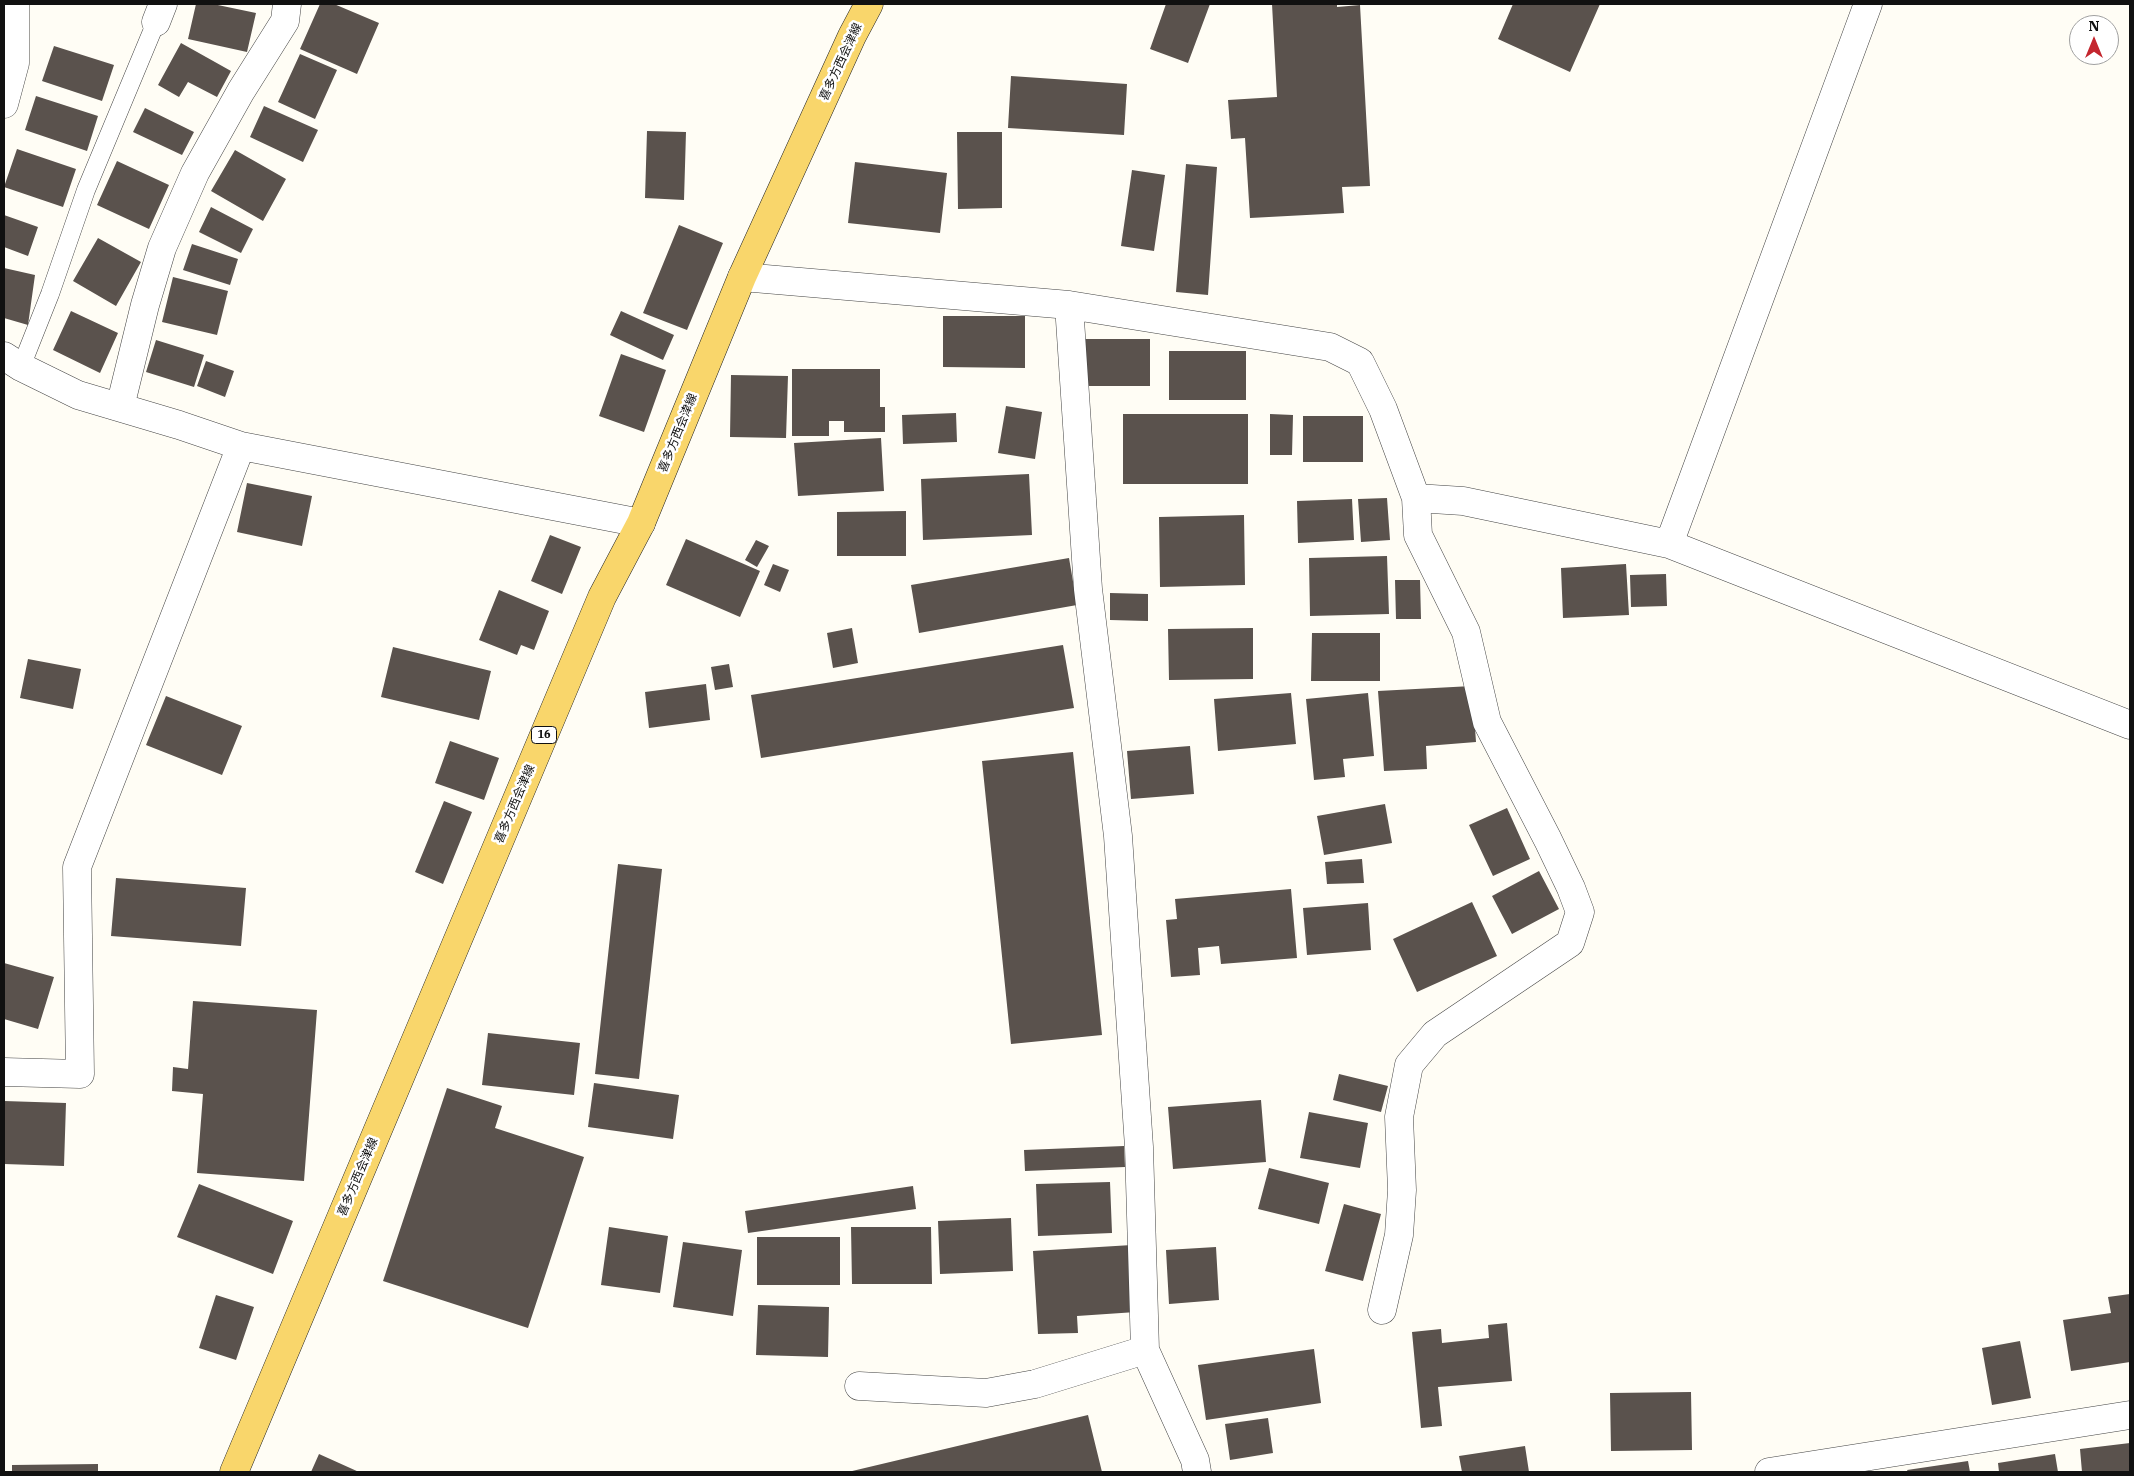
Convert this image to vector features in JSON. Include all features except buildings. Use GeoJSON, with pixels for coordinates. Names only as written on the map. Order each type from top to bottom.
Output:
{"type":"FeatureCollection","features":[{"type":"Feature","properties":{"kind":"main road","name":"喜多方西会津線"},"geometry":{"type":"LineString","coordinates":[[234,1472],[602,597],[641,524],[742,277],[852,36],[869,4]]}},
{"type":"Feature","properties":{"kind":"street"},"geometry":{"type":"LineString","coordinates":[[4,104],[15,63],[15,4]]}},
{"type":"Feature","properties":{"kind":"street"},"geometry":{"type":"LineString","coordinates":[[120,407],[162,248],[194,173],[241,91],[285,21],[287,4]]}},
{"type":"Feature","properties":{"kind":"street"},"geometry":{"type":"LineString","coordinates":[[1669,544],[1868,4]]}},
{"type":"Feature","properties":{"kind":"street"},"geometry":{"type":"LineString","coordinates":[[742,277],[1069,305],[1330,347],[1360,362],[1383,409],[1416,498],[1418,536],[1466,632],[1486,722],[1548,840],[1571,888],[1580,912],[1570,942],[1435,1034],[1409,1065],[1399,1117],[1402,1190],[1399,1235],[1382,1310]]}},
{"type":"Feature","properties":{"kind":"street"},"geometry":{"type":"LineString","coordinates":[[1069,305],[1088,589],[1118,836],[1139,1147],[1145,1350],[1195,1460],[1197,1472]]}},
{"type":"Feature","properties":{"kind":"street"},"geometry":{"type":"LineString","coordinates":[[12,361],[78,395],[241,446],[641,524]]}},
{"type":"Feature","properties":{"kind":"street"},"geometry":{"type":"LineString","coordinates":[[4,1072],[80,1074],[77,867],[241,446]]}},
{"type":"Feature","properties":{"kind":"street"},"geometry":{"type":"LineString","coordinates":[[1416,498],[1464,501],[1669,544],[2130,725]]}},
{"type":"Feature","properties":{"kind":"street"},"geometry":{"type":"LineString","coordinates":[[859,1386],[986,1392],[1036,1384],[1145,1350]]}},
{"type":"Feature","properties":{"kind":"street"},"geometry":{"type":"LineString","coordinates":[[1768,1472],[2130,1415]]}},
{"type":"Feature","properties":{"kind":"lane"},"geometry":{"type":"LineString","coordinates":[[12,361],[50,294],[86,190],[160,13]]}}]}
